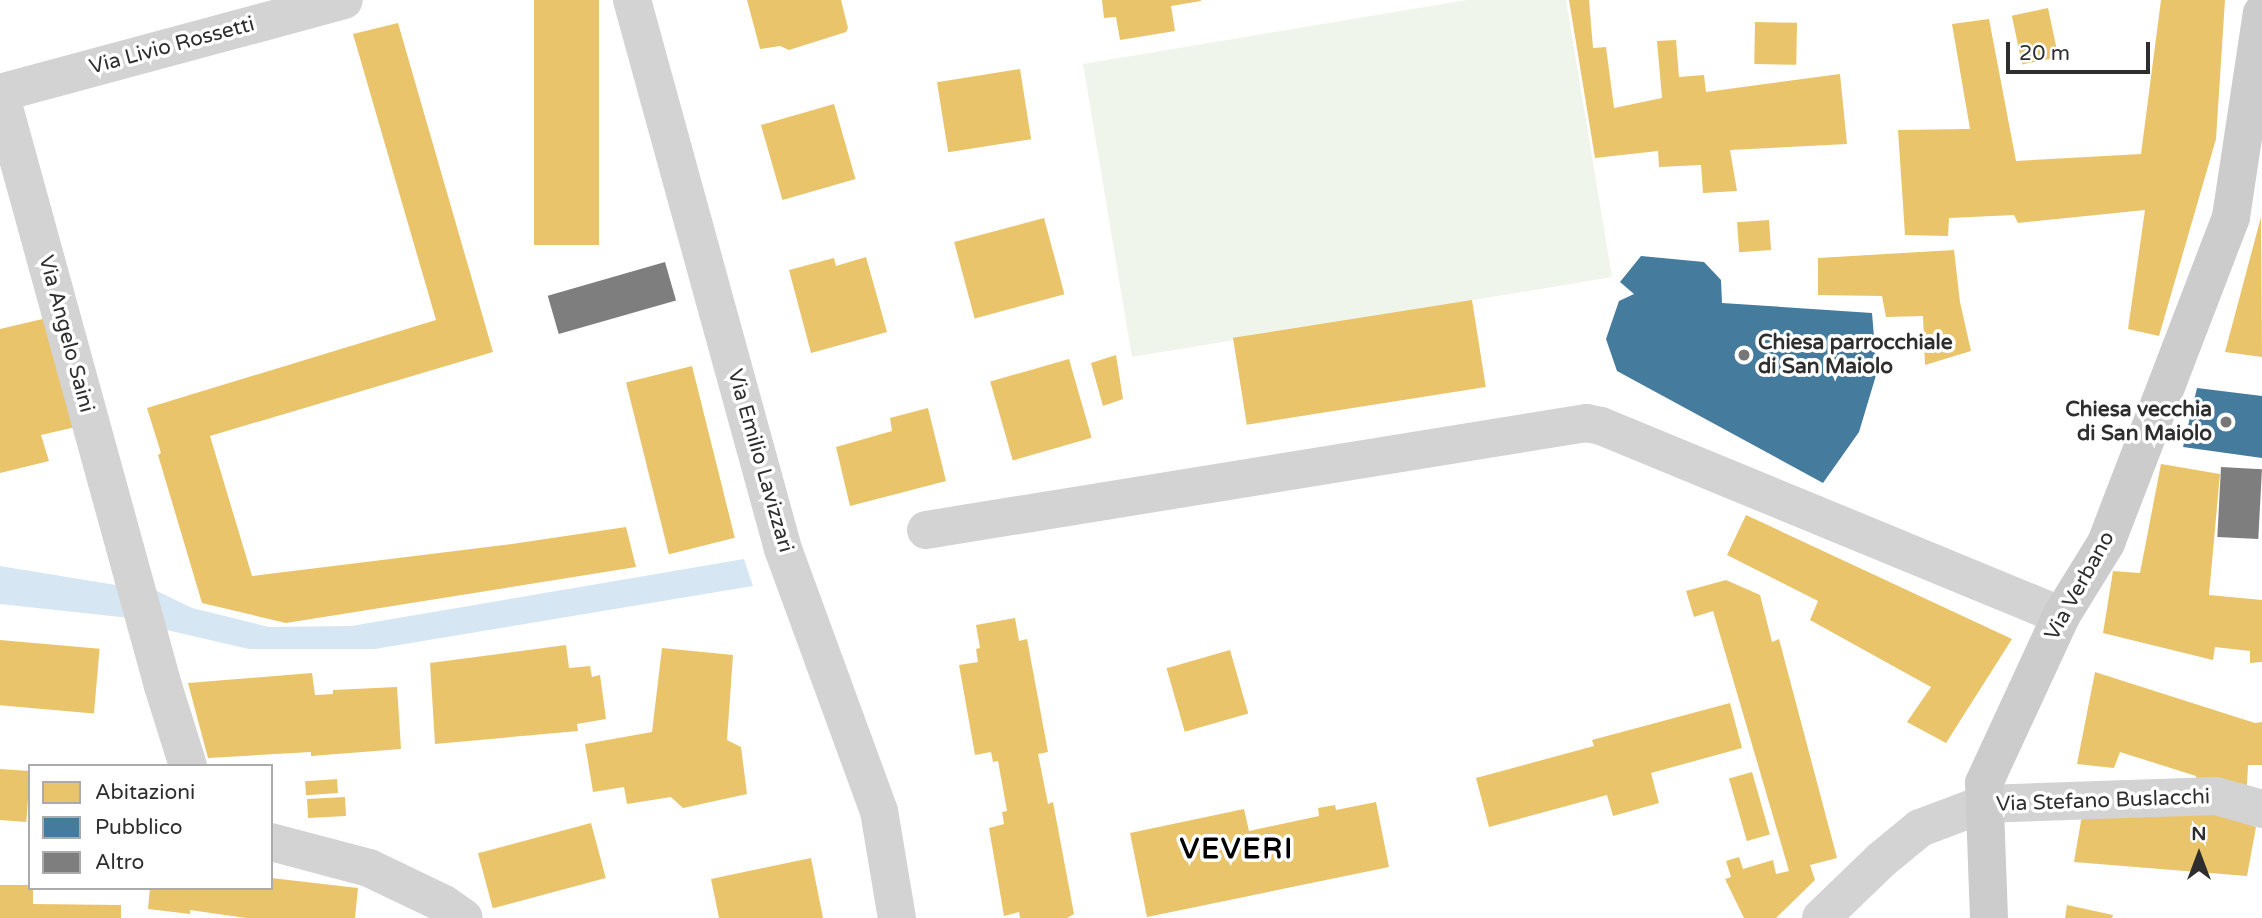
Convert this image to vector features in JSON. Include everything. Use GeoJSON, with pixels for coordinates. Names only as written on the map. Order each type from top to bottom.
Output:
{"type":"FeatureCollection","features":[{"type":"Feature","properties":{"kind":"street","name":"Via Emilio Lavizzari"},"geometry":{"type":"LineString","coordinates":[[632,0],[783,549],[879,811],[897,918]]}},
{"type":"Feature","properties":{"kind":"street","name":"Via Livio Rossetti"},"geometry":{"type":"LineString","coordinates":[[0,93],[336,1]]}},
{"type":"Feature","properties":{"kind":"street","name":"Via Verbano"},"geometry":{"type":"LineString","coordinates":[[1989,918],[1984,783],[2061,616],[2106,543],[2231,217],[2262,13]]}},
{"type":"Feature","properties":{"kind":"street","name":"Via Angelo Saini"},"geometry":{"type":"LineString","coordinates":[[0,93],[152,648],[187,764]]}},
{"type":"Feature","properties":{"kind":"street"},"geometry":{"type":"LineString","coordinates":[[926,530],[1586,423],[1601,426],[2061,616]]}},
{"type":"Feature","properties":{"kind":"street","name":"Via Stefano Buslacchi"},"geometry":{"type":"LineString","coordinates":[[1821,918],[1881,860],[1920,828],[1984,804],[2216,796],[2262,809]]}},
{"type":"Feature","properties":{"kind":"street"},"geometry":{"type":"LineString","coordinates":[[273,843],[369,868],[444,904],[464,918]]}},
{"type":"Feature","properties":{"kind":"shaded area"},"geometry":{"type":"Polygon","coordinates":[[[1467,0],[1566,0],[1612,277],[1132,357],[1083,64],[1467,0]]]}},
{"type":"Feature","properties":{"kind":"water"},"geometry":{"type":"Polygon","coordinates":[[[744,559],[753,586],[375,649],[249,649],[158,628],[155,590],[192,608],[269,627],[351,626],[744,559]]]}},
{"type":"Feature","properties":{"kind":"water"},"geometry":{"type":"Polygon","coordinates":[[[0,566],[122,586],[130,618],[0,604],[0,566]]]}},
{"type":"Feature","properties":{"kind":"building: Abitazioni"},"geometry":{"type":"Polygon","coordinates":[[[534,0],[599,0],[599,245],[534,245],[534,0]]]}},
{"type":"Feature","properties":{"kind":"building: Abitazioni"},"geometry":{"type":"Polygon","coordinates":[[[747,0],[841,0],[848,28],[846,32],[789,50],[780,46],[760,49],[747,0]]]}},
{"type":"Feature","properties":{"kind":"building: Abitazioni"},"geometry":{"type":"Polygon","coordinates":[[[1102,0],[1201,1],[1171,6],[1175,31],[1120,40],[1116,17],[1104,18],[1102,0]]]}},
{"type":"Feature","properties":{"kind":"building: Abitazioni"},"geometry":{"type":"Polygon","coordinates":[[[1569,0],[1589,0],[1593,48],[1606,47],[1614,108],[1662,98],[1657,41],[1676,40],[1679,77],[1704,75],[1706,92],[1840,74],[1847,144],[1730,150],[1737,191],[1703,193],[1701,165],[1659,167],[1658,151],[1595,158],[1569,0]]]}},
{"type":"Feature","properties":{"kind":"building: Abitazioni"},"geometry":{"type":"Polygon","coordinates":[[[2161,0],[2225,0],[2216,139],[2159,336],[2128,329],[2145,210],[2018,223],[2014,215],[1949,218],[1948,236],[1905,235],[1898,130],[1970,129],[1952,24],[1989,19],[2016,161],[2141,154],[2161,0]]]}},
{"type":"Feature","properties":{"kind":"building: Abitazioni"},"geometry":{"type":"Polygon","coordinates":[[[2048,8],[2058,57],[2022,65],[2012,16],[2048,8]]]}},
{"type":"Feature","properties":{"kind":"building: Abitazioni"},"geometry":{"type":"Polygon","coordinates":[[[1755,22],[1797,23],[1796,65],[1754,64],[1755,22]]]}},
{"type":"Feature","properties":{"kind":"building: Abitazioni"},"geometry":{"type":"Polygon","coordinates":[[[398,23],[493,352],[210,436],[252,576],[626,527],[636,567],[286,623],[202,603],[158,455],[161,453],[147,408],[436,320],[353,34],[398,23]]]}},
{"type":"Feature","properties":{"kind":"building: Abitazioni"},"geometry":{"type":"Polygon","coordinates":[[[1020,69],[1031,139],[948,152],[937,82],[1020,69]]]}},
{"type":"Feature","properties":{"kind":"building: Abitazioni"},"geometry":{"type":"Polygon","coordinates":[[[834,104],[855,179],[782,200],[761,125],[834,104]]]}},
{"type":"Feature","properties":{"kind":"building: Abitazioni"},"geometry":{"type":"Polygon","coordinates":[[[2261,217],[2262,357],[2225,352],[2261,217]]]}},
{"type":"Feature","properties":{"kind":"building: Abitazioni"},"geometry":{"type":"Polygon","coordinates":[[[1044,218],[1064,294],[975,318],[954,242],[1044,218]]]}},
{"type":"Feature","properties":{"kind":"building: Abitazioni"},"geometry":{"type":"Polygon","coordinates":[[[1769,220],[1771,250],[1739,252],[1737,222],[1769,220]]]}},
{"type":"Feature","properties":{"kind":"building: Abitazioni"},"geometry":{"type":"Polygon","coordinates":[[[1954,250],[1960,302],[1971,351],[1925,365],[1923,316],[1886,317],[1882,296],[1818,295],[1818,258],[1954,250]]]}},
{"type":"Feature","properties":{"kind":"building: Abitazioni"},"geometry":{"type":"Polygon","coordinates":[[[866,257],[887,332],[811,353],[789,270],[834,258],[836,266],[866,257]]]}},
{"type":"Feature","properties":{"kind":"building: Abitazioni"},"geometry":{"type":"Polygon","coordinates":[[[1472,300],[1486,387],[1247,425],[1233,338],[1472,300]]]}},
{"type":"Feature","properties":{"kind":"building: Abitazioni"},"geometry":{"type":"Polygon","coordinates":[[[51,317],[80,426],[41,435],[49,461],[0,473],[0,329],[51,317]]]}},
{"type":"Feature","properties":{"kind":"building: Abitazioni"},"geometry":{"type":"Polygon","coordinates":[[[1116,355],[1123,399],[1103,406],[1091,363],[1116,355]]]}},
{"type":"Feature","properties":{"kind":"building: Abitazioni"},"geometry":{"type":"Polygon","coordinates":[[[1069,359],[1092,438],[1013,460],[990,382],[1069,359]]]}},
{"type":"Feature","properties":{"kind":"building: Abitazioni"},"geometry":{"type":"Polygon","coordinates":[[[692,366],[735,538],[669,554],[626,382],[692,366]]]}},
{"type":"Feature","properties":{"kind":"building: Abitazioni"},"geometry":{"type":"Polygon","coordinates":[[[928,408],[946,481],[850,506],[836,447],[892,431],[890,418],[928,408]]]}},
{"type":"Feature","properties":{"kind":"building: Abitazioni"},"geometry":{"type":"Polygon","coordinates":[[[2161,464],[2220,474],[2209,595],[2262,600],[2262,662],[2250,663],[2250,651],[2215,647],[2213,660],[2103,633],[2113,571],[2140,573],[2161,464]]]}},
{"type":"Feature","properties":{"kind":"building: Abitazioni"},"geometry":{"type":"Polygon","coordinates":[[[1746,515],[2012,639],[1946,743],[1907,722],[1931,687],[1810,620],[1818,601],[1727,555],[1746,515]]]}},
{"type":"Feature","properties":{"kind":"building: Abitazioni"},"geometry":{"type":"Polygon","coordinates":[[[1726,580],[1760,595],[1772,642],[1779,639],[1837,858],[1810,865],[1815,880],[1776,918],[1744,918],[1725,879],[1731,877],[1726,861],[1739,857],[1743,869],[1773,860],[1776,874],[1789,871],[1713,611],[1694,617],[1686,591],[1726,580]]]}},
{"type":"Feature","properties":{"kind":"building: Abitazioni"},"geometry":{"type":"Polygon","coordinates":[[[1015,618],[1019,641],[1027,639],[1048,752],[1038,754],[1048,804],[1053,802],[1074,914],[1067,918],[1020,918],[1019,912],[1004,916],[989,828],[1004,824],[1002,812],[1007,811],[998,761],[993,762],[991,752],[975,755],[959,665],[978,662],[976,649],[980,648],[976,625],[1015,618]]]}},
{"type":"Feature","properties":{"kind":"building: Abitazioni"},"geometry":{"type":"Polygon","coordinates":[[[0,640],[100,649],[94,713],[0,705],[0,640]]]}},
{"type":"Feature","properties":{"kind":"building: Abitazioni"},"geometry":{"type":"Polygon","coordinates":[[[566,645],[569,668],[590,666],[592,677],[600,675],[606,719],[577,724],[578,731],[435,744],[430,663],[566,645]]]}},
{"type":"Feature","properties":{"kind":"building: Abitazioni"},"geometry":{"type":"Polygon","coordinates":[[[662,648],[733,655],[727,740],[741,747],[747,794],[683,808],[671,797],[627,804],[624,787],[593,792],[585,744],[652,732],[662,648]]]}},
{"type":"Feature","properties":{"kind":"building: Abitazioni"},"geometry":{"type":"Polygon","coordinates":[[[1230,650],[1248,713],[1185,732],[1167,668],[1230,650]]]}},
{"type":"Feature","properties":{"kind":"building: Abitazioni"},"geometry":{"type":"Polygon","coordinates":[[[2095,672],[2255,723],[2262,722],[2262,765],[2248,765],[2247,785],[2197,787],[2196,776],[2120,752],[2114,768],[2077,764],[2095,672]]]}},
{"type":"Feature","properties":{"kind":"building: Abitazioni"},"geometry":{"type":"Polygon","coordinates":[[[312,673],[315,695],[333,694],[333,690],[397,687],[401,749],[311,756],[311,752],[208,758],[188,683],[312,673]]]}},
{"type":"Feature","properties":{"kind":"building: Abitazioni"},"geometry":{"type":"Polygon","coordinates":[[[1730,703],[1742,748],[1651,773],[1659,803],[1613,816],[1607,795],[1489,827],[1476,778],[1594,746],[1592,740],[1730,703]]]}},
{"type":"Feature","properties":{"kind":"building: Abitazioni"},"geometry":{"type":"Polygon","coordinates":[[[0,769],[28,771],[26,822],[0,820],[0,769]]]}},
{"type":"Feature","properties":{"kind":"building: Abitazioni"},"geometry":{"type":"Polygon","coordinates":[[[1752,772],[1770,834],[1747,841],[1729,779],[1752,772]]]}},
{"type":"Feature","properties":{"kind":"building: Abitazioni"},"geometry":{"type":"Polygon","coordinates":[[[337,779],[338,793],[306,795],[305,781],[337,779]]]}},
{"type":"Feature","properties":{"kind":"building: Abitazioni"},"geometry":{"type":"Polygon","coordinates":[[[345,797],[346,816],[308,818],[307,799],[345,797]]]}},
{"type":"Feature","properties":{"kind":"building: Abitazioni"},"geometry":{"type":"Polygon","coordinates":[[[1376,802],[1389,867],[1147,917],[1130,833],[1244,809],[1249,831],[1319,816],[1318,808],[1335,805],[1336,810],[1376,802]]]}},
{"type":"Feature","properties":{"kind":"building: Abitazioni"},"geometry":{"type":"Polygon","coordinates":[[[2219,813],[2256,827],[2247,876],[2074,862],[2082,815],[2219,813]]]}},
{"type":"Feature","properties":{"kind":"building: Abitazioni"},"geometry":{"type":"Polygon","coordinates":[[[591,823],[606,878],[493,908],[478,853],[591,823]]]}},
{"type":"Feature","properties":{"kind":"building: Abitazioni"},"geometry":{"type":"Polygon","coordinates":[[[811,858],[823,918],[719,918],[711,879],[811,858]]]}},
{"type":"Feature","properties":{"kind":"building: Abitazioni"},"geometry":{"type":"Polygon","coordinates":[[[273,878],[358,888],[355,918],[246,918],[190,910],[190,914],[148,909],[150,890],[273,890],[273,878]]]}},
{"type":"Feature","properties":{"kind":"building: Abitazioni"},"geometry":{"type":"Polygon","coordinates":[[[0,885],[28,885],[28,890],[33,890],[33,904],[121,905],[121,918],[0,918],[0,885]]]}},
{"type":"Feature","properties":{"kind":"building: Abitazioni"},"geometry":{"type":"Polygon","coordinates":[[[2067,905],[2113,915],[2112,918],[2065,918],[2067,905]]]}},
{"type":"Feature","properties":{"kind":"building: Pubblico","name":"Chiesa parrocchiale di San Maiolo"},"geometry":{"type":"Polygon","coordinates":[[[1641,256],[1704,262],[1721,280],[1722,303],[1872,313],[1877,372],[1859,432],[1823,483],[1617,371],[1606,339],[1619,301],[1634,294],[1620,282],[1641,256]]]}},
{"type":"Feature","properties":{"kind":"building: Pubblico","name":"Chiesa vecchia di San Maiolo"},"geometry":{"type":"Polygon","coordinates":[[[2197,388],[2262,396],[2262,458],[2183,447],[2197,388]]]}},
{"type":"Feature","properties":{"kind":"building: Altro"},"geometry":{"type":"Polygon","coordinates":[[[665,262],[676,300],[559,334],[548,296],[665,262]]]}},
{"type":"Feature","properties":{"kind":"building: Altro"},"geometry":{"type":"Polygon","coordinates":[[[2221,467],[2262,469],[2258,539],[2217,537],[2221,467]]]}},
{"type":"Feature","properties":{"kind":"place","name":"Chiesa parrocchiale di San Maiolo"},"geometry":{"type":"Point","coordinates":[1744,355]}},
{"type":"Feature","properties":{"kind":"place","name":"Chiesa vecchia di San Maiolo"},"geometry":{"type":"Point","coordinates":[2226,422]}},
{"type":"Feature","properties":{"kind":"district","name":"VEVERI"},"geometry":{"type":"Point","coordinates":[1237,849]}}]}
